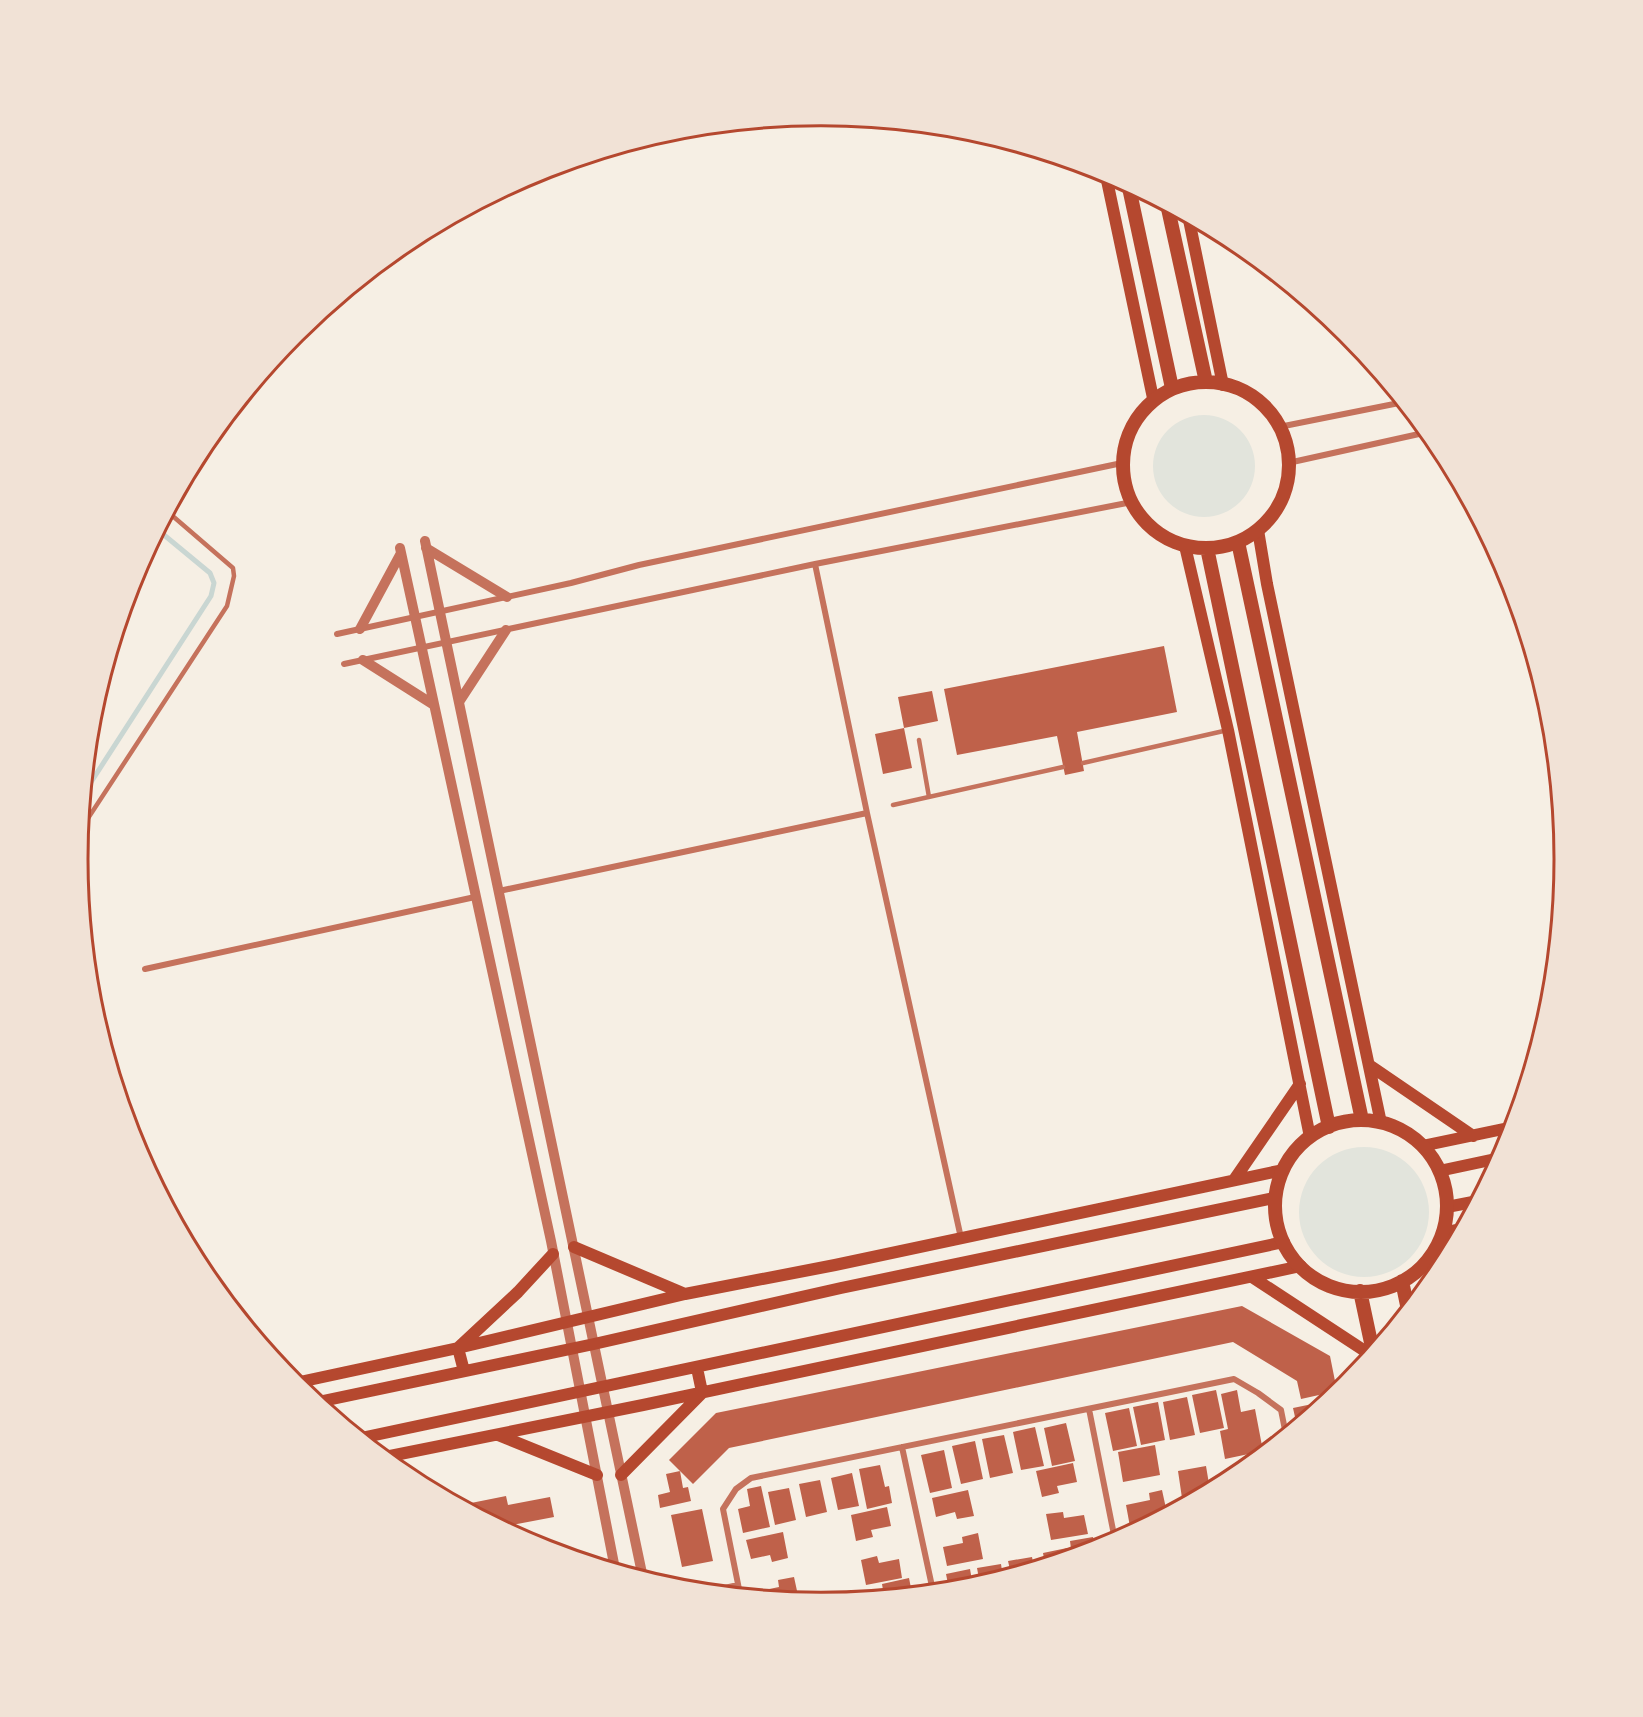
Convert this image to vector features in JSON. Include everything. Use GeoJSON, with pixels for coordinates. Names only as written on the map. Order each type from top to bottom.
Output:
{"type":"FeatureCollection","features":[{"type":"Feature","properties":{"kind":"main road"},"geometry":{"type":"LineString","coordinates":[[1108,184],[1154,398]]}},
{"type":"Feature","properties":{"kind":"main road"},"geometry":{"type":"LineString","coordinates":[[1130,194],[1172,388]]}},
{"type":"Feature","properties":{"kind":"main road"},"geometry":{"type":"LineString","coordinates":[[1169,214],[1206,382]]}},
{"type":"Feature","properties":{"kind":"main road"},"geometry":{"type":"LineString","coordinates":[[1190,225],[1223,385]]}},
{"type":"Feature","properties":{"kind":"main road"},"geometry":{"type":"LineString","coordinates":[[1206,382],[1231,386],[1252,396],[1269,411],[1280,427],[1288,453],[1288,477],[1283,496],[1272,515],[1258,530],[1238,542],[1207,548],[1185,546],[1160,535],[1139,516],[1126,491],[1122,463],[1127,436],[1142,411],[1154,398],[1172,388],[1206,382]]}},
{"type":"Feature","properties":{"kind":"main road"},"geometry":{"type":"LineString","coordinates":[[1258,530],[1267,584],[1382,1123]]}},
{"type":"Feature","properties":{"kind":"main road"},"geometry":{"type":"LineString","coordinates":[[1238,542],[1362,1120]]}},
{"type":"Feature","properties":{"kind":"main road"},"geometry":{"type":"LineString","coordinates":[[1185,546],[1228,730],[1310,1137]]}},
{"type":"Feature","properties":{"kind":"main road"},"geometry":{"type":"LineString","coordinates":[[1207,548],[1329,1127]]}},
{"type":"Feature","properties":{"kind":"main road"},"geometry":{"type":"LineString","coordinates":[[1369,1065],[1473,1136]]}},
{"type":"Feature","properties":{"kind":"main road"},"geometry":{"type":"LineString","coordinates":[[1234,1180],[1300,1084]]}},
{"type":"Feature","properties":{"kind":"main road"},"geometry":{"type":"LineString","coordinates":[[1362,1120],[1382,1123],[1389,1124],[1414,1137],[1434,1159],[1445,1185],[1447,1214],[1440,1242],[1423,1266],[1402,1281],[1372,1291],[1342,1290],[1316,1279],[1295,1260],[1281,1237],[1274,1198],[1282,1170],[1290,1157],[1310,1137],[1334,1124],[1362,1120]]}},
{"type":"Feature","properties":{"kind":"main road"},"geometry":{"type":"LineString","coordinates":[[1422,1146],[1503,1129]]}},
{"type":"Feature","properties":{"kind":"main road"},"geometry":{"type":"LineString","coordinates":[[1439,1171],[1489,1160]]}},
{"type":"Feature","properties":{"kind":"main road"},"geometry":{"type":"LineString","coordinates":[[307,1380],[458,1348],[685,1294],[961,1239],[1282,1170]]}},
{"type":"Feature","properties":{"kind":"main road"},"geometry":{"type":"LineString","coordinates":[[327,1400],[594,1344],[841,1288],[1274,1198]]}},
{"type":"Feature","properties":{"kind":"main road"},"geometry":{"type":"LineString","coordinates":[[1447,1207],[1468,1203]]}},
{"type":"Feature","properties":{"kind":"main road"},"geometry":{"type":"LineString","coordinates":[[1442,1233],[1452,1231]]}},
{"type":"Feature","properties":{"kind":"main road"},"geometry":{"type":"LineString","coordinates":[[370,1436],[1284,1242]]}},
{"type":"Feature","properties":{"kind":"main road"},"geometry":{"type":"LineString","coordinates":[[574,1247],[685,1294]]}},
{"type":"Feature","properties":{"kind":"main road"},"geometry":{"type":"LineString","coordinates":[[458,1348],[518,1292],[552,1248]]}},
{"type":"Feature","properties":{"kind":"main road"},"geometry":{"type":"LineString","coordinates":[[835,1265],[841,1288]]}},
{"type":"Feature","properties":{"kind":"main road"},"geometry":{"type":"LineString","coordinates":[[396,1455],[1301,1266]]}},
{"type":"Feature","properties":{"kind":"main road"},"geometry":{"type":"LineString","coordinates":[[1252,1277],[1366,1350]]}},
{"type":"Feature","properties":{"kind":"main road"},"geometry":{"type":"LineString","coordinates":[[1402,1281],[1406,1301]]}},
{"type":"Feature","properties":{"kind":"main road"},"geometry":{"type":"LineString","coordinates":[[1360,1291],[1370,1345]]}},
{"type":"Feature","properties":{"kind":"main road"},"geometry":{"type":"LineString","coordinates":[[458,1348],[464,1371]]}},
{"type":"Feature","properties":{"kind":"main road"},"geometry":{"type":"LineString","coordinates":[[697,1368],[702,1392]]}},
{"type":"Feature","properties":{"kind":"main road"},"geometry":{"type":"LineString","coordinates":[[621,1475],[702,1392]]}},
{"type":"Feature","properties":{"kind":"main road"},"geometry":{"type":"LineString","coordinates":[[497,1434],[597,1474]]}},
{"type":"Feature","properties":{"kind":"street"},"geometry":{"type":"LineString","coordinates":[[1280,427],[1396,404]]}},
{"type":"Feature","properties":{"kind":"street"},"geometry":{"type":"LineString","coordinates":[[1288,463],[1419,434]]}},
{"type":"Feature","properties":{"kind":"street"},"geometry":{"type":"LineString","coordinates":[[337,634],[651,563],[1122,463]]}},
{"type":"Feature","properties":{"kind":"street"},"geometry":{"type":"LineString","coordinates":[[344,664],[815,564],[1132,502]]}},
{"type":"Feature","properties":{"kind":"street"},"geometry":{"type":"LineString","coordinates":[[507,597],[426,545],[641,1569]]}},
{"type":"Feature","properties":{"kind":"street"},"geometry":{"type":"LineString","coordinates":[[360,629],[401,550],[552,1248],[614,1561]]}},
{"type":"Feature","properties":{"kind":"street"},"geometry":{"type":"LineString","coordinates":[[815,564],[867,813],[961,1239]]}},
{"type":"Feature","properties":{"kind":"street"},"geometry":{"type":"LineString","coordinates":[[459,702],[506,630]]}},
{"type":"Feature","properties":{"kind":"street"},"geometry":{"type":"LineString","coordinates":[[363,660],[434,705]]}},
{"type":"Feature","properties":{"kind":"street"},"geometry":{"type":"LineString","coordinates":[[499,891],[867,813]]}},
{"type":"Feature","properties":{"kind":"street"},"geometry":{"type":"LineString","coordinates":[[145,969],[475,897]]}},
{"type":"Feature","properties":{"kind":"street"},"geometry":{"type":"LineString","coordinates":[[734,1586],[738,1585],[723,1509],[736,1489],[751,1478],[1234,1379],[1281,1410],[1284,1427]]}},
{"type":"Feature","properties":{"kind":"street"},"geometry":{"type":"LineString","coordinates":[[1089,1409],[1113,1531]]}},
{"type":"Feature","properties":{"kind":"street"},"geometry":{"type":"LineString","coordinates":[[902,1447],[931,1583]]}},
{"type":"Feature","properties":{"kind":"lane"},"geometry":{"type":"LineString","coordinates":[[90,816],[227,606],[234,576],[233,568],[173,517]]}},
{"type":"Feature","properties":{"kind":"lane"},"geometry":{"type":"LineString","coordinates":[[1083,763],[1228,730]]}},
{"type":"Feature","properties":{"kind":"lane"},"geometry":{"type":"LineString","coordinates":[[919,740],[929,797]]}},
{"type":"Feature","properties":{"kind":"lane"},"geometry":{"type":"LineString","coordinates":[[893,805],[1063,767]]}},
{"type":"Feature","properties":{"kind":"shaded area"},"geometry":{"type":"Polygon","coordinates":[[[1204,415],[1223,419],[1240,430],[1251,447],[1255,466],[1251,485],[1240,502],[1223,513],[1204,517],[1185,513],[1168,502],[1157,485],[1153,466],[1157,447],[1168,430],[1185,419],[1204,415]]]}},
{"type":"Feature","properties":{"kind":"shaded area"},"geometry":{"type":"Polygon","coordinates":[[[1364,1147],[1389,1152],[1410,1166],[1424,1187],[1429,1212],[1424,1237],[1410,1258],[1389,1272],[1364,1277],[1339,1272],[1318,1258],[1304,1237],[1299,1212],[1304,1187],[1318,1166],[1339,1152],[1364,1147]]]}},
{"type":"Feature","properties":{"kind":"building"},"geometry":{"type":"Polygon","coordinates":[[[1164,646],[1177,712],[1077,732],[1084,771],[1065,775],[1057,736],[957,755],[944,689],[1164,646]]]}},
{"type":"Feature","properties":{"kind":"building"},"geometry":{"type":"Polygon","coordinates":[[[932,691],[938,721],[904,728],[898,697],[932,691]]]}},
{"type":"Feature","properties":{"kind":"building"},"geometry":{"type":"Polygon","coordinates":[[[904,728],[912,768],[883,774],[875,734],[904,728]]]}},
{"type":"Feature","properties":{"kind":"building"},"geometry":{"type":"Polygon","coordinates":[[[1242,1306],[1330,1356],[1335,1382],[1321,1394],[1301,1399],[1297,1381],[1233,1342],[729,1448],[693,1484],[669,1460],[716,1413],[1242,1306]]]}},
{"type":"Feature","properties":{"kind":"building"},"geometry":{"type":"Polygon","coordinates":[[[1216,1390],[1224,1428],[1200,1433],[1192,1395],[1216,1390]]]}},
{"type":"Feature","properties":{"kind":"building"},"geometry":{"type":"Polygon","coordinates":[[[1237,1390],[1241,1412],[1255,1409],[1262,1444],[1248,1454],[1225,1459],[1220,1431],[1228,1429],[1221,1394],[1237,1390]]]}},
{"type":"Feature","properties":{"kind":"building"},"geometry":{"type":"Polygon","coordinates":[[[1187,1397],[1195,1435],[1170,1440],[1163,1402],[1187,1397]]]}},
{"type":"Feature","properties":{"kind":"building"},"geometry":{"type":"Polygon","coordinates":[[[1158,1402],[1165,1440],[1141,1445],[1133,1407],[1158,1402]]]}},
{"type":"Feature","properties":{"kind":"building"},"geometry":{"type":"Polygon","coordinates":[[[1311,1404],[1295,1418],[1293,1408],[1311,1404]]]}},
{"type":"Feature","properties":{"kind":"building"},"geometry":{"type":"Polygon","coordinates":[[[1129,1408],[1137,1446],[1113,1451],[1105,1413],[1129,1408]]]}},
{"type":"Feature","properties":{"kind":"building"},"geometry":{"type":"Polygon","coordinates":[[[1066,1423],[1075,1461],[1052,1466],[1044,1428],[1066,1423]]]}},
{"type":"Feature","properties":{"kind":"building"},"geometry":{"type":"Polygon","coordinates":[[[1035,1427],[1044,1466],[1021,1470],[1013,1432],[1035,1427]]]}},
{"type":"Feature","properties":{"kind":"building"},"geometry":{"type":"Polygon","coordinates":[[[1004,1435],[1013,1473],[990,1478],[982,1439],[1004,1435]]]}},
{"type":"Feature","properties":{"kind":"building"},"geometry":{"type":"Polygon","coordinates":[[[975,1441],[983,1479],[961,1484],[952,1446],[975,1441]]]}},
{"type":"Feature","properties":{"kind":"building"},"geometry":{"type":"Polygon","coordinates":[[[1155,1445],[1160,1475],[1123,1482],[1118,1452],[1155,1445]]]}},
{"type":"Feature","properties":{"kind":"building"},"geometry":{"type":"Polygon","coordinates":[[[944,1450],[952,1488],[930,1493],[921,1455],[944,1450]]]}},
{"type":"Feature","properties":{"kind":"building"},"geometry":{"type":"Polygon","coordinates":[[[1073,1463],[1077,1482],[1057,1486],[1059,1493],[1042,1497],[1036,1471],[1073,1463]]]}},
{"type":"Feature","properties":{"kind":"building"},"geometry":{"type":"Polygon","coordinates":[[[880,1465],[885,1487],[889,1486],[892,1503],[867,1509],[859,1469],[880,1465]]]}},
{"type":"Feature","properties":{"kind":"building"},"geometry":{"type":"Polygon","coordinates":[[[1206,1466],[1208,1481],[1182,1496],[1178,1471],[1206,1466]]]}},
{"type":"Feature","properties":{"kind":"building"},"geometry":{"type":"Polygon","coordinates":[[[680,1471],[683,1488],[688,1487],[691,1501],[660,1508],[658,1495],[670,1492],[666,1474],[680,1471]]]}},
{"type":"Feature","properties":{"kind":"building"},"geometry":{"type":"Polygon","coordinates":[[[852,1473],[859,1506],[838,1510],[831,1478],[852,1473]]]}},
{"type":"Feature","properties":{"kind":"building"},"geometry":{"type":"Polygon","coordinates":[[[820,1480],[827,1512],[806,1517],[799,1484],[820,1480]]]}},
{"type":"Feature","properties":{"kind":"building"},"geometry":{"type":"Polygon","coordinates":[[[761,1486],[770,1527],[743,1533],[738,1509],[750,1506],[747,1489],[761,1486]]]}},
{"type":"Feature","properties":{"kind":"building"},"geometry":{"type":"Polygon","coordinates":[[[789,1488],[796,1520],[775,1525],[768,1492],[789,1488]]]}},
{"type":"Feature","properties":{"kind":"building"},"geometry":{"type":"Polygon","coordinates":[[[968,1490],[974,1516],[957,1519],[955,1512],[936,1517],[932,1498],[968,1490]]]}},
{"type":"Feature","properties":{"kind":"building"},"geometry":{"type":"Polygon","coordinates":[[[1162,1490],[1165,1505],[1129,1524],[1126,1505],[1150,1500],[1149,1493],[1162,1490]]]}},
{"type":"Feature","properties":{"kind":"building"},"geometry":{"type":"Polygon","coordinates":[[[506,1496],[508,1505],[550,1497],[554,1517],[515,1524],[473,1503],[506,1496]]]}},
{"type":"Feature","properties":{"kind":"building"},"geometry":{"type":"Polygon","coordinates":[[[887,1507],[891,1526],[871,1530],[873,1537],[856,1541],[851,1515],[887,1507]]]}},
{"type":"Feature","properties":{"kind":"building"},"geometry":{"type":"Polygon","coordinates":[[[702,1509],[713,1561],[682,1567],[671,1515],[702,1509]]]}},
{"type":"Feature","properties":{"kind":"building"},"geometry":{"type":"Polygon","coordinates":[[[1063,1512],[1064,1518],[1084,1515],[1088,1534],[1051,1540],[1046,1514],[1063,1512]]]}},
{"type":"Feature","properties":{"kind":"building"},"geometry":{"type":"Polygon","coordinates":[[[783,1532],[788,1558],[772,1562],[770,1555],[751,1559],[746,1540],[783,1532]]]}},
{"type":"Feature","properties":{"kind":"building"},"geometry":{"type":"Polygon","coordinates":[[[978,1533],[983,1559],[947,1566],[943,1547],[963,1543],[962,1537],[978,1533]]]}},
{"type":"Feature","properties":{"kind":"building"},"geometry":{"type":"Polygon","coordinates":[[[1093,1537],[1094,1539],[1071,1548],[1070,1541],[1093,1537]]]}},
{"type":"Feature","properties":{"kind":"building"},"geometry":{"type":"Polygon","coordinates":[[[1067,1548],[1044,1557],[1043,1553],[1067,1548]]]}},
{"type":"Feature","properties":{"kind":"building"},"geometry":{"type":"Polygon","coordinates":[[[877,1556],[879,1563],[899,1559],[902,1578],[866,1585],[861,1560],[877,1556]]]}},
{"type":"Feature","properties":{"kind":"building"},"geometry":{"type":"Polygon","coordinates":[[[1032,1557],[1033,1560],[1009,1567],[1008,1561],[1032,1557]]]}},
{"type":"Feature","properties":{"kind":"building"},"geometry":{"type":"Polygon","coordinates":[[[1001,1564],[1002,1569],[978,1574],[977,1568],[1001,1564]]]}},
{"type":"Feature","properties":{"kind":"building"},"geometry":{"type":"Polygon","coordinates":[[[970,1569],[971,1576],[947,1580],[946,1574],[970,1569]]]}},
{"type":"Feature","properties":{"kind":"building"},"geometry":{"type":"Polygon","coordinates":[[[794,1577],[797,1591],[767,1589],[779,1587],[778,1580],[794,1577]]]}},
{"type":"Feature","properties":{"kind":"building"},"geometry":{"type":"Polygon","coordinates":[[[909,1578],[911,1586],[883,1589],[882,1584],[909,1578]]]}},
{"type":"Feature","properties":{"kind":"waterway"},"geometry":{"type":"LineString","coordinates":[[93,778],[211,596],[214,583],[210,573],[164,535]]}}]}
